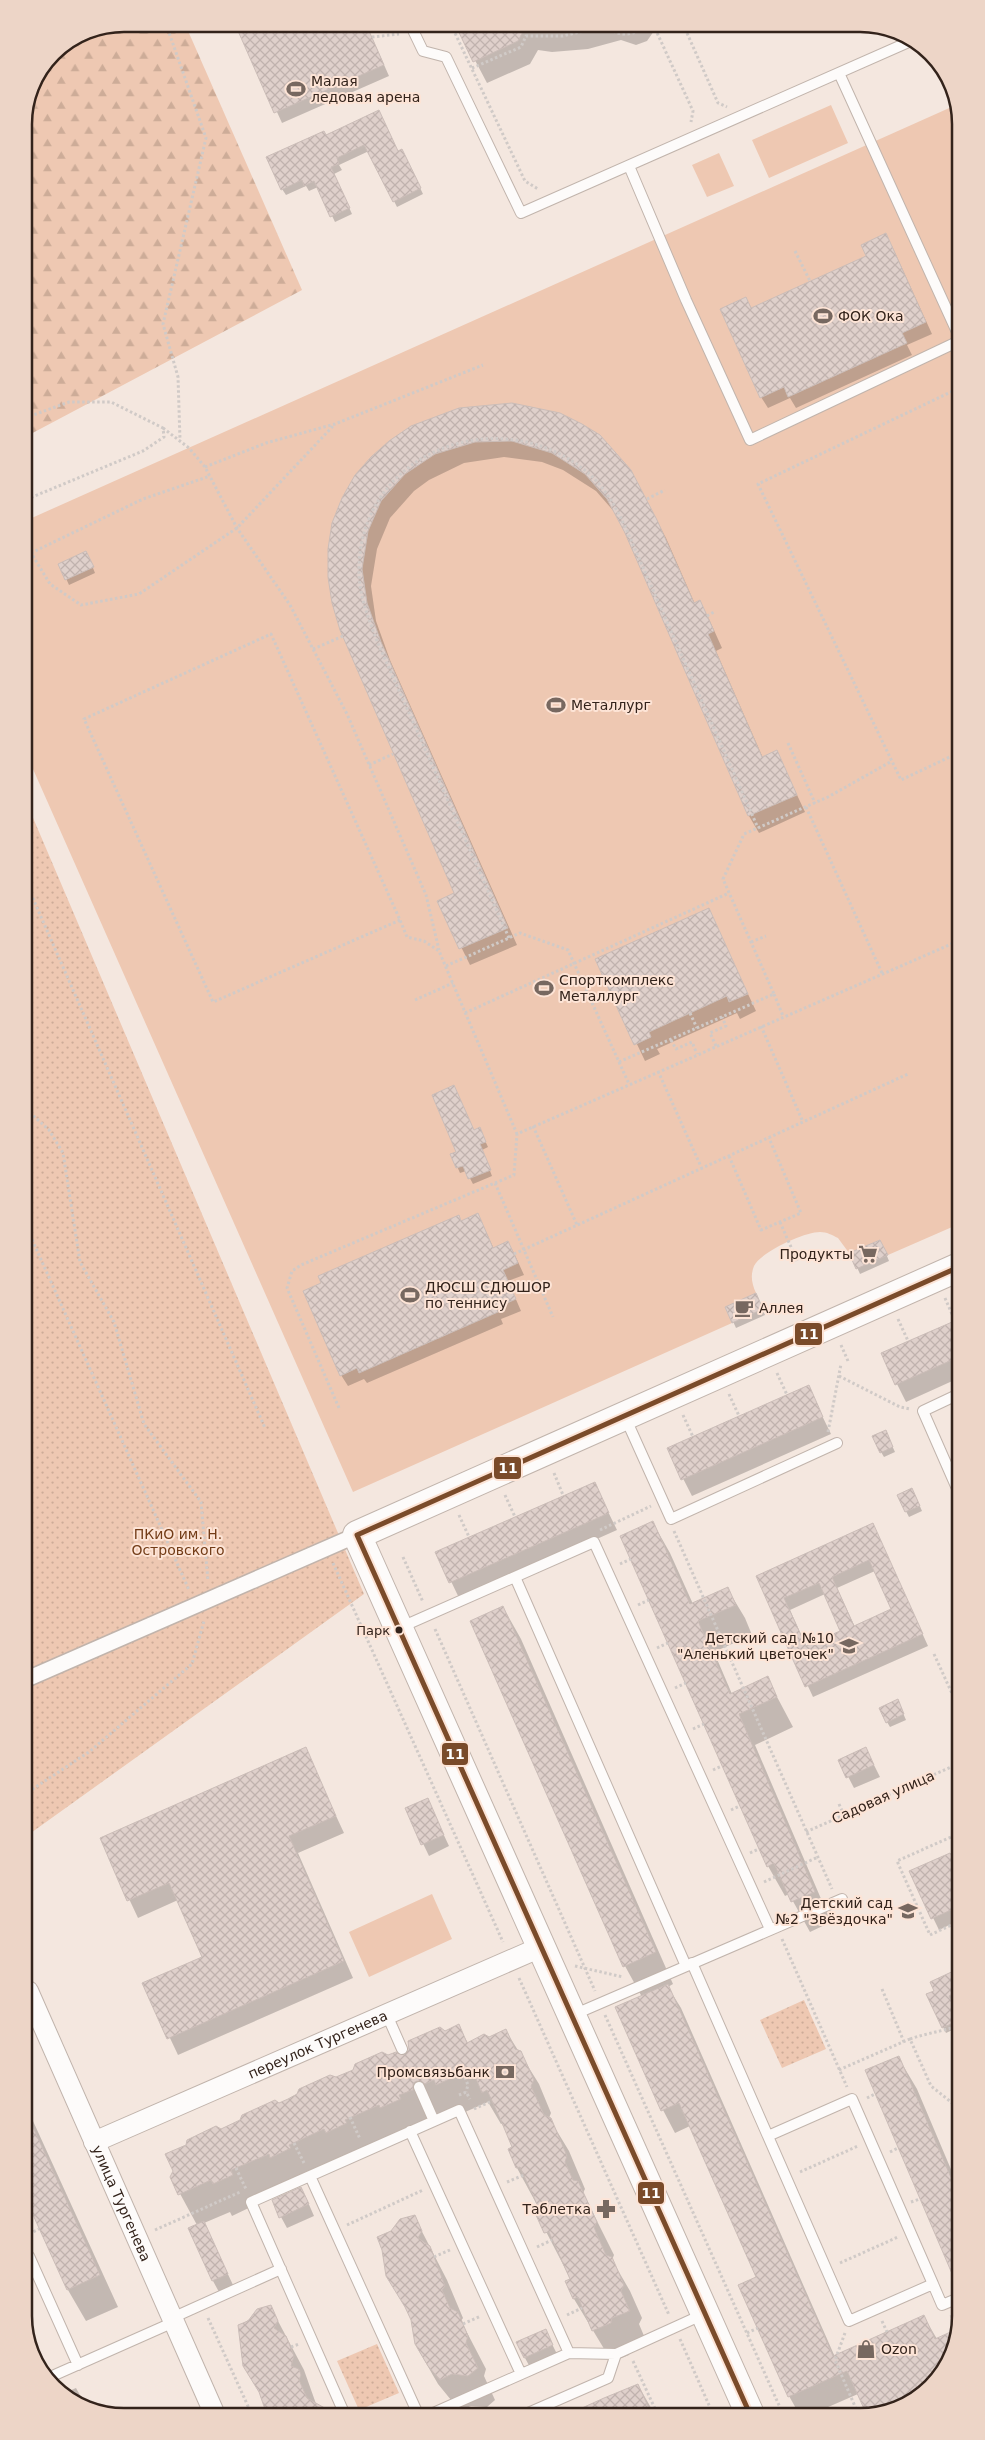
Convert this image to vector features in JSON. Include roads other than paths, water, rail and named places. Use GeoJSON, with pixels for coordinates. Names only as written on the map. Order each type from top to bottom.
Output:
{"type":"FeatureCollection","features":[{"type":"Feature","properties":{"kind":"main road"},"geometry":{"type":"LineString","coordinates":[[747,2408],[357,1535],[952,1270]]}},
{"type":"Feature","properties":{"kind":"street"},"geometry":{"type":"LineString","coordinates":[[32,1677],[357,1535]]}},
{"type":"Feature","properties":{"kind":"street","name":"переулок Тургенева"},"geometry":{"type":"LineString","coordinates":[[94,2142],[511,1960],[544,1954]]}},
{"type":"Feature","properties":{"kind":"street","name":"улица Тургенева"},"geometry":{"type":"LineString","coordinates":[[32,2000],[212,2407]]}},
{"type":"Feature","properties":{"kind":"lane"},"geometry":{"type":"LineString","coordinates":[[414,32],[423,51],[446,57],[521,213],[904,44]]}},
{"type":"Feature","properties":{"kind":"lane"},"geometry":{"type":"LineString","coordinates":[[839,73],[952,323]]}},
{"type":"Feature","properties":{"kind":"lane"},"geometry":{"type":"LineString","coordinates":[[629,166],[686,300],[750,440],[952,344]]}},
{"type":"Feature","properties":{"kind":"lane"},"geometry":{"type":"LineString","coordinates":[[952,1397],[923,1411],[952,1477]]}},
{"type":"Feature","properties":{"kind":"lane"},"geometry":{"type":"LineString","coordinates":[[624,1416],[671,1519],[837,1443]]}},
{"type":"Feature","properties":{"kind":"lane"},"geometry":{"type":"LineString","coordinates":[[398,1628],[594,1542],[751,1888],[773,1928]]}},
{"type":"Feature","properties":{"kind":"lane"},"geometry":{"type":"LineString","coordinates":[[515,1577],[768,2136],[849,2321],[933,2284]]}},
{"type":"Feature","properties":{"kind":"lane"},"geometry":{"type":"LineString","coordinates":[[572,2016],[839,1900]]}},
{"type":"Feature","properties":{"kind":"lane"},"geometry":{"type":"LineString","coordinates":[[387,2014],[402,2049]]}},
{"type":"Feature","properties":{"kind":"lane"},"geometry":{"type":"LineString","coordinates":[[419,2087],[434,2121]]}},
{"type":"Feature","properties":{"kind":"lane"},"geometry":{"type":"LineString","coordinates":[[768,2136],[852,2099],[942,2305],[952,2301]]}},
{"type":"Feature","properties":{"kind":"lane"},"geometry":{"type":"LineString","coordinates":[[342,2407],[251,2202],[459,2110],[569,2353]]}},
{"type":"Feature","properties":{"kind":"lane"},"geometry":{"type":"LineString","coordinates":[[410,2131],[521,2374]]}},
{"type":"Feature","properties":{"kind":"lane"},"geometry":{"type":"LineString","coordinates":[[310,2176],[415,2407]]}},
{"type":"Feature","properties":{"kind":"lane"},"geometry":{"type":"LineString","coordinates":[[32,2263],[78,2365]]}},
{"type":"Feature","properties":{"kind":"lane"},"geometry":{"type":"LineString","coordinates":[[54,2375],[281,2269]]}},
{"type":"Feature","properties":{"kind":"lane"},"geometry":{"type":"LineString","coordinates":[[446,2407],[569,2353],[616,2354],[705,2314]]}},
{"type":"Feature","properties":{"kind":"lane"},"geometry":{"type":"LineString","coordinates":[[540,2408],[608,2378],[616,2354]]}},
{"type":"Feature","properties":{"kind":"place","name":"Малая ледовая арена"},"geometry":{"type":"Point","coordinates":[296,89]}},
{"type":"Feature","properties":{"kind":"place","name":"ФОК Ока"},"geometry":{"type":"Point","coordinates":[823,316]}},
{"type":"Feature","properties":{"kind":"place","name":"Металлург"},"geometry":{"type":"Point","coordinates":[556,705]}},
{"type":"Feature","properties":{"kind":"place","name":"Спорткомплекс Металлург"},"geometry":{"type":"Point","coordinates":[544,988]}},
{"type":"Feature","properties":{"kind":"place","name":"Продукты"},"geometry":{"type":"Point","coordinates":[868,1254]}},
{"type":"Feature","properties":{"kind":"place","name":"ДЮСШ СДЮШОР по теннису"},"geometry":{"type":"Point","coordinates":[410,1295]}},
{"type":"Feature","properties":{"kind":"place","name":"Аллея"},"geometry":{"type":"Point","coordinates":[744,1308]}},
{"type":"Feature","properties":{"kind":"place","name":"Парк"},"geometry":{"type":"Point","coordinates":[399,1630]}},
{"type":"Feature","properties":{"kind":"place","name":"Детский сад №10 \"Аленький цветочек\""},"geometry":{"type":"Point","coordinates":[849,1646]}},
{"type":"Feature","properties":{"kind":"place","name":"Детский сад №2 \"Звёздочка\""},"geometry":{"type":"Point","coordinates":[908,1911]}},
{"type":"Feature","properties":{"kind":"place","name":"Промсвязьбанк"},"geometry":{"type":"Point","coordinates":[505,2072]}},
{"type":"Feature","properties":{"kind":"place","name":"Таблетка"},"geometry":{"type":"Point","coordinates":[606,2209]}},
{"type":"Feature","properties":{"kind":"place","name":"Ozon"},"geometry":{"type":"Point","coordinates":[866,2349]}},
{"type":"Feature","properties":{"kind":"park label","name":"ПКиО им. Н. Островского"},"geometry":{"type":"Point","coordinates":[178,1542]}}]}
